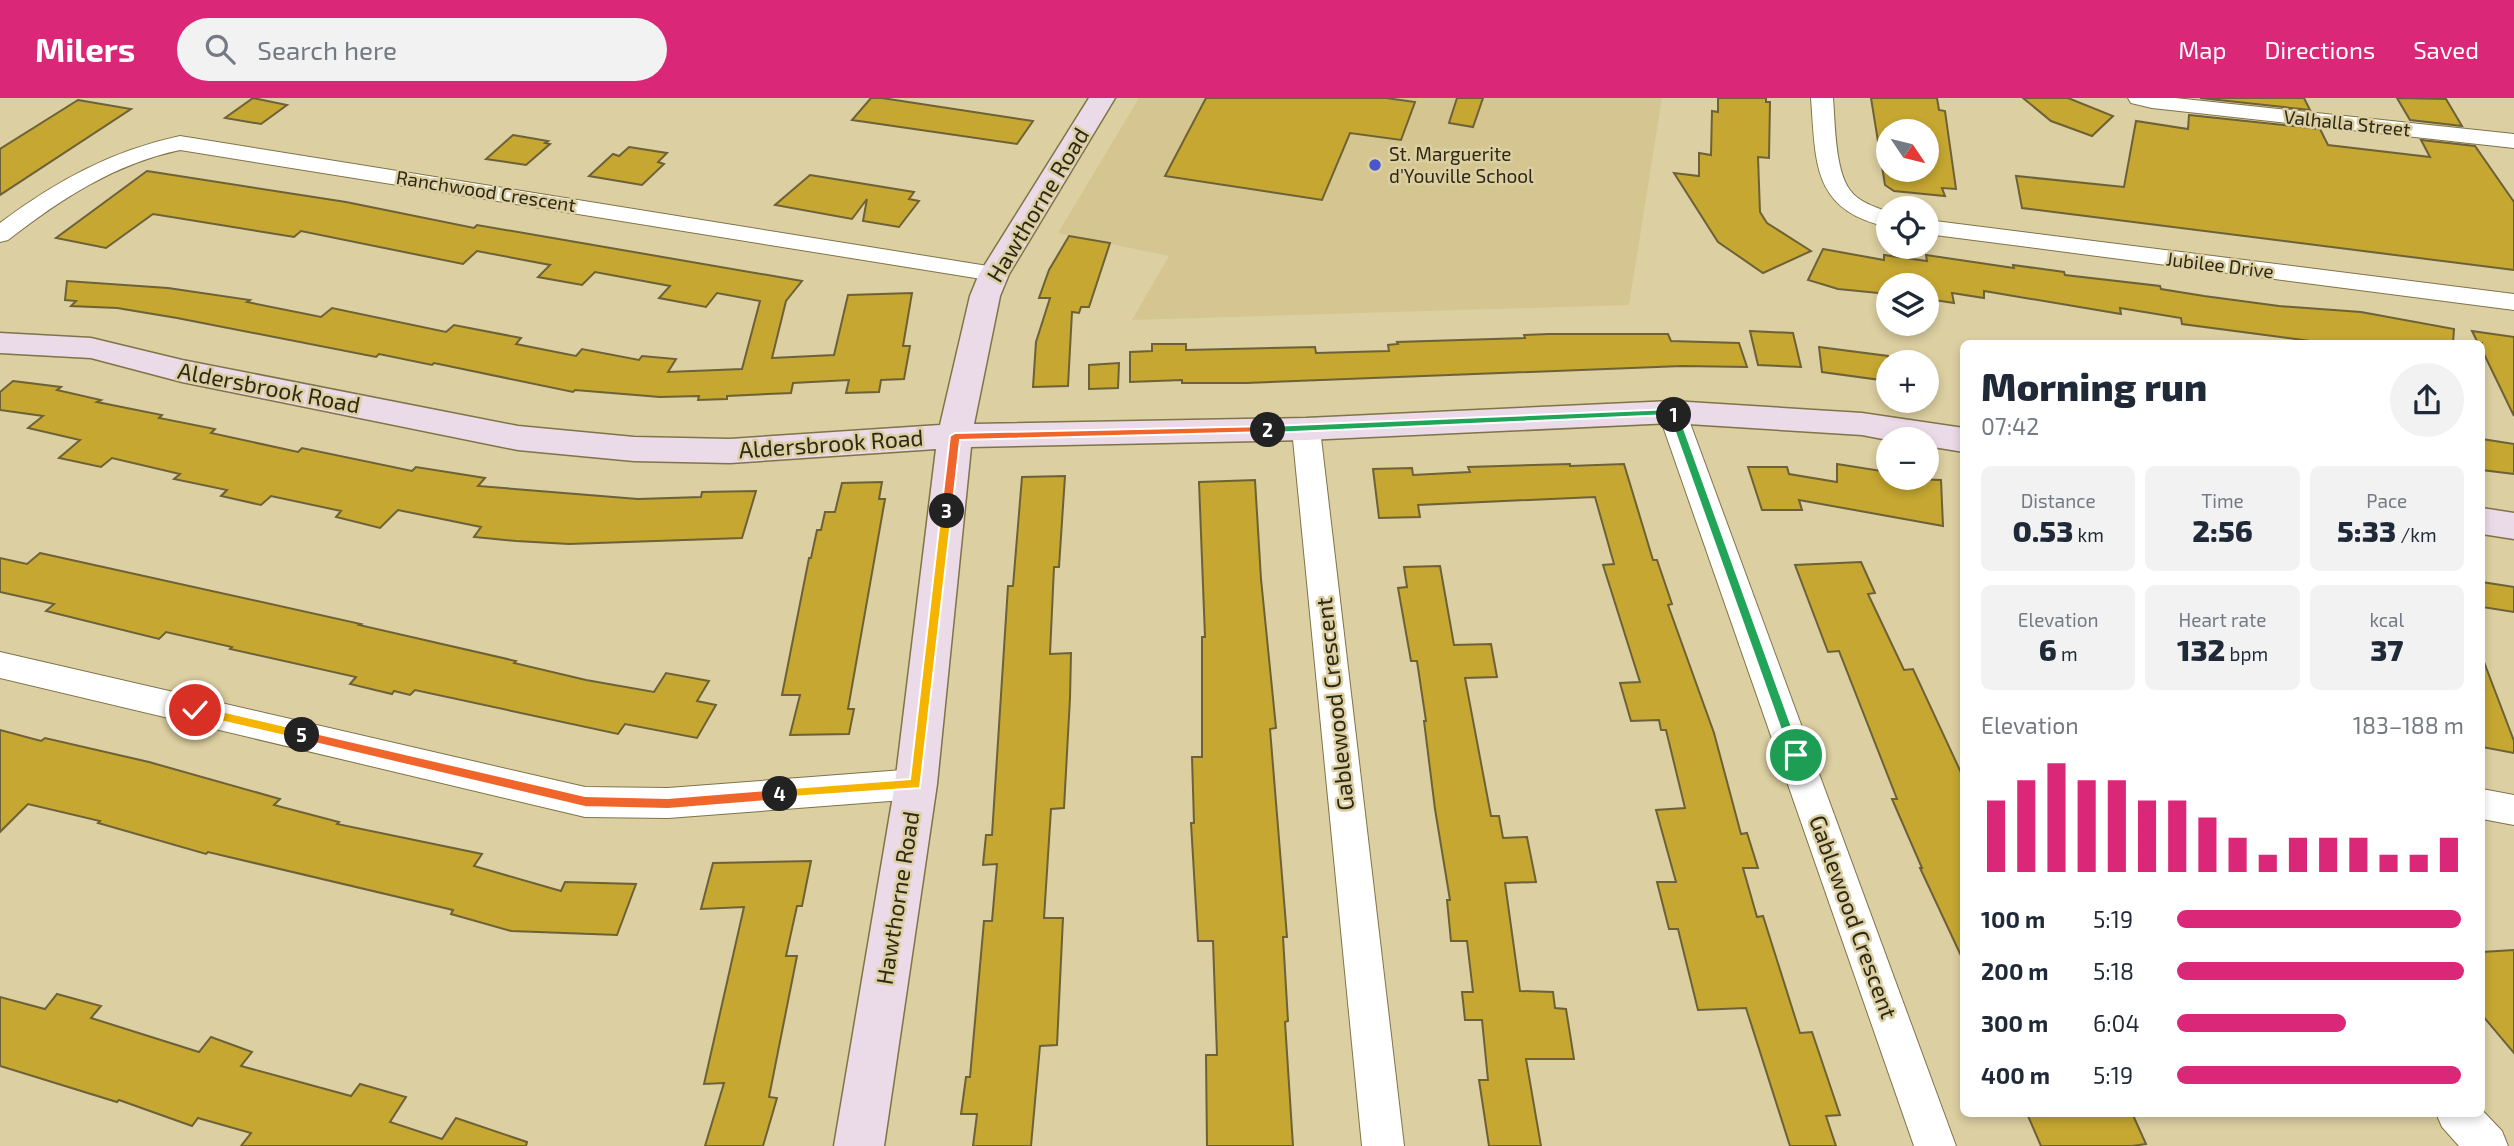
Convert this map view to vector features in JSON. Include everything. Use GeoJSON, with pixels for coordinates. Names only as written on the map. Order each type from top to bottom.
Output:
{"type":"FeatureCollection","features":[{"type":"Feature","properties":{"kind":"street"},"geometry":{"type":"LineString","coordinates":[[1822,98],[1829,159],[1840,194],[1876,215]]}},
{"type":"Feature","properties":{"kind":"street","name":"Valhalla Street"},"geometry":{"type":"LineString","coordinates":[[2139,98],[2152,102],[2360,115],[2514,141]]}},
{"type":"Feature","properties":{"kind":"street","name":"Hawthorne Road"},"geometry":{"type":"LineString","coordinates":[[859,1146],[916,784],[955,436],[985,296],[994,274],[1095,99]]}},
{"type":"Feature","properties":{"kind":"street","name":"Ranchwood Crescent"},"geometry":{"type":"LineString","coordinates":[[0,234],[52,195],[105,165],[134,153],[180,143],[994,274]]}},
{"type":"Feature","properties":{"kind":"street","name":"Jubilee Drive"},"geometry":{"type":"LineString","coordinates":[[1939,229],[2514,302]]}},
{"type":"Feature","properties":{"kind":"street","name":"Aldersbrook Road"},"geometry":{"type":"LineString","coordinates":[[0,343],[91,348],[182,371],[518,438],[608,447],[730,451],[955,436],[1306,429],[1672,412],[1862,424],[1960,439]]}},
{"type":"Feature","properties":{"kind":"street","name":"Gablewood Crescent"},"geometry":{"type":"LineString","coordinates":[[1672,412],[1935,1146]]}},
{"type":"Feature","properties":{"kind":"street","name":"Gablewood Crescent"},"geometry":{"type":"LineString","coordinates":[[1306,429],[1383,1146]]}},
{"type":"Feature","properties":{"kind":"street"},"geometry":{"type":"LineString","coordinates":[[2485,521],[2514,526]]}},
{"type":"Feature","properties":{"kind":"street"},"geometry":{"type":"LineString","coordinates":[[0,664],[585,802],[668,803],[916,784]]}},
{"type":"Feature","properties":{"kind":"street"},"geometry":{"type":"LineString","coordinates":[[2485,805],[2514,810]]}},
{"type":"Feature","properties":{"kind":"street"},"geometry":{"type":"LineString","coordinates":[[2460,1117],[2487,1146]]}},
{"type":"Feature","properties":{"kind":"shaded area","name":"St. Marguerite d'Youville School"},"geometry":{"type":"Polygon","coordinates":[[[1139,98],[1662,98],[1629,305],[1132,320],[1169,256],[1058,233],[1139,98]]]}},
{"type":"Feature","properties":{"kind":"building"},"geometry":{"type":"Polygon","coordinates":[[[253,98],[287,105],[261,124],[225,118],[253,98]]]}},
{"type":"Feature","properties":{"kind":"building"},"geometry":{"type":"Polygon","coordinates":[[[871,98],[1033,121],[1017,144],[852,120],[871,98]]]}},
{"type":"Feature","properties":{"kind":"building"},"geometry":{"type":"Polygon","coordinates":[[[1206,98],[1386,98],[1415,102],[1401,140],[1350,133],[1322,200],[1165,176],[1206,98]]]}},
{"type":"Feature","properties":{"kind":"building"},"geometry":{"type":"Polygon","coordinates":[[[1457,98],[1483,98],[1473,127],[1449,123],[1457,98]]]}},
{"type":"Feature","properties":{"kind":"building"},"geometry":{"type":"Polygon","coordinates":[[[1718,98],[1766,98],[1766,102],[1770,102],[1769,158],[1758,157],[1760,212],[1767,223],[1811,251],[1763,273],[1718,242],[1674,173],[1699,176],[1699,153],[1711,155],[1712,111],[1718,112],[1718,98]]]}},
{"type":"Feature","properties":{"kind":"building"},"geometry":{"type":"Polygon","coordinates":[[[1871,98],[1937,98],[1939,110],[1945,111],[1956,189],[1942,188],[1945,196],[1894,191],[1885,182],[1939,182],[1939,119],[1876,119],[1876,129],[1871,98]]]}},
{"type":"Feature","properties":{"kind":"building"},"geometry":{"type":"Polygon","coordinates":[[[2023,98],[2068,98],[2113,116],[2092,136],[2051,121],[2023,98]]]}},
{"type":"Feature","properties":{"kind":"building"},"geometry":{"type":"Polygon","coordinates":[[[2200,98],[2304,98],[2310,110],[2200,98]]]}},
{"type":"Feature","properties":{"kind":"building"},"geometry":{"type":"Polygon","coordinates":[[[2397,98],[2446,99],[2462,126],[2410,120],[2397,98]]]}},
{"type":"Feature","properties":{"kind":"building"},"geometry":{"type":"Polygon","coordinates":[[[78,100],[131,109],[0,195],[0,149],[78,100]]]}},
{"type":"Feature","properties":{"kind":"building"},"geometry":{"type":"Polygon","coordinates":[[[2189,115],[2320,129],[2328,145],[2430,157],[2421,140],[2475,146],[2514,202],[2514,270],[2022,208],[2016,176],[2124,187],[2136,121],[2188,129],[2189,115]]]}},
{"type":"Feature","properties":{"kind":"building"},"geometry":{"type":"Polygon","coordinates":[[[513,135],[548,141],[545,143],[550,144],[526,165],[486,159],[513,135]]]}},
{"type":"Feature","properties":{"kind":"building"},"geometry":{"type":"Polygon","coordinates":[[[629,147],[667,153],[658,162],[664,164],[642,185],[589,176],[613,154],[619,156],[629,147]]]}},
{"type":"Feature","properties":{"kind":"building"},"geometry":{"type":"Polygon","coordinates":[[[147,171],[346,202],[474,228],[477,225],[802,281],[786,301],[772,358],[834,355],[848,295],[912,293],[903,346],[910,346],[904,379],[881,380],[879,392],[846,393],[849,380],[793,383],[791,393],[727,396],[727,399],[698,400],[699,396],[660,397],[575,390],[573,392],[434,363],[432,365],[379,354],[376,357],[177,318],[117,308],[71,306],[76,301],[65,300],[67,281],[168,288],[250,300],[247,302],[321,317],[332,308],[446,332],[454,325],[521,338],[516,344],[576,356],[582,349],[639,360],[642,356],[676,359],[668,372],[742,369],[760,301],[717,293],[706,307],[659,298],[670,286],[595,272],[582,285],[538,277],[550,265],[477,251],[463,264],[301,231],[294,237],[153,214],[106,248],[56,238],[147,171]]]}},
{"type":"Feature","properties":{"kind":"building"},"geometry":{"type":"Polygon","coordinates":[[[810,175],[914,192],[909,199],[919,201],[899,227],[863,221],[867,199],[852,219],[775,205],[810,175]]]}},
{"type":"Feature","properties":{"kind":"building"},"geometry":{"type":"Polygon","coordinates":[[[1069,236],[1110,243],[1089,307],[1081,307],[1079,313],[1072,312],[1068,386],[1033,387],[1036,342],[1050,298],[1039,298],[1049,270],[1069,236]]]}},
{"type":"Feature","properties":{"kind":"building"},"geometry":{"type":"Polygon","coordinates":[[[1823,249],[1884,260],[1927,261],[1939,257],[2014,268],[2013,265],[2064,272],[2065,275],[2160,286],[2161,289],[2204,296],[2279,306],[2361,312],[2454,329],[2453,340],[2303,340],[2182,324],[2181,318],[2120,308],[2121,314],[1984,291],[1984,298],[1952,293],[1954,303],[1939,301],[1939,273],[1876,273],[1876,293],[1838,289],[1808,280],[1823,249]]]}},
{"type":"Feature","properties":{"kind":"building"},"geometry":{"type":"Polygon","coordinates":[[[1750,331],[1793,333],[1801,367],[1758,365],[1750,331]]]}},
{"type":"Feature","properties":{"kind":"building"},"geometry":{"type":"Polygon","coordinates":[[[2472,331],[2514,337],[2514,416],[2485,356],[2485,340],[2476,340],[2472,331]]]}},
{"type":"Feature","properties":{"kind":"building"},"geometry":{"type":"Polygon","coordinates":[[[1668,334],[1671,341],[1739,343],[1747,367],[1682,366],[1246,383],[1182,383],[1182,380],[1130,382],[1130,352],[1152,351],[1152,344],[1186,344],[1186,350],[1315,347],[1316,353],[1389,351],[1388,345],[1398,344],[1397,342],[1525,338],[1524,335],[1668,334]]]}},
{"type":"Feature","properties":{"kind":"building"},"geometry":{"type":"Polygon","coordinates":[[[1819,347],[1876,354],[1876,379],[1822,372],[1819,347]]]}},
{"type":"Feature","properties":{"kind":"building"},"geometry":{"type":"Polygon","coordinates":[[[1119,363],[1118,388],[1089,389],[1089,365],[1119,363]]]}},
{"type":"Feature","properties":{"kind":"building"},"geometry":{"type":"Polygon","coordinates":[[[13,381],[61,387],[57,390],[101,400],[97,402],[162,415],[159,418],[215,429],[211,433],[298,452],[302,448],[412,471],[416,467],[485,478],[478,486],[638,499],[701,497],[702,492],[756,491],[742,538],[569,544],[516,541],[474,537],[481,527],[398,510],[380,528],[336,517],[341,511],[271,496],[261,505],[221,496],[227,490],[174,479],[180,474],[112,458],[101,467],[59,458],[80,440],[28,428],[43,416],[0,410],[0,392],[13,381]]]}},
{"type":"Feature","properties":{"kind":"building"},"geometry":{"type":"Polygon","coordinates":[[[2485,439],[2514,444],[2514,474],[2485,470],[2485,439]]]}},
{"type":"Feature","properties":{"kind":"building"},"geometry":{"type":"Polygon","coordinates":[[[1624,464],[1653,560],[1657,560],[1672,604],[1668,605],[1714,733],[1741,834],[1747,833],[1758,868],[1743,868],[1757,917],[1763,916],[1800,1033],[1812,1032],[1840,1115],[1826,1116],[1836,1146],[1790,1146],[1746,1008],[1698,1010],[1678,929],[1669,929],[1657,882],[1676,882],[1656,810],[1685,808],[1666,730],[1661,730],[1659,720],[1631,721],[1620,683],[1640,682],[1603,565],[1614,564],[1595,497],[1418,505],[1420,517],[1379,518],[1373,469],[1412,468],[1413,475],[1470,472],[1468,467],[1624,464]]]}},
{"type":"Feature","properties":{"kind":"building"},"geometry":{"type":"Polygon","coordinates":[[[1837,464],[1876,470],[1876,490],[1939,490],[1941,480],[1943,526],[1799,500],[1802,510],[1762,510],[1748,467],[1787,467],[1789,474],[1837,482],[1837,464]]]}},
{"type":"Feature","properties":{"kind":"building"},"geometry":{"type":"Polygon","coordinates":[[[1065,476],[1059,567],[1054,567],[1050,654],[1071,653],[1070,698],[1064,808],[1051,809],[1044,918],[1063,918],[1057,1045],[1040,1046],[1031,1146],[973,1146],[977,1114],[961,1114],[966,1077],[970,1077],[984,921],[992,921],[997,864],[983,865],[986,835],[992,835],[1008,586],[1013,586],[1022,477],[1065,476]]]}},
{"type":"Feature","properties":{"kind":"building"},"geometry":{"type":"Polygon","coordinates":[[[1255,480],[1261,579],[1276,728],[1270,729],[1287,937],[1283,937],[1288,1021],[1285,1022],[1293,1146],[1207,1146],[1206,1055],[1217,1055],[1213,941],[1198,941],[1191,823],[1194,823],[1192,757],[1202,757],[1202,637],[1205,637],[1199,482],[1255,480]]]}},
{"type":"Feature","properties":{"kind":"building"},"geometry":{"type":"Polygon","coordinates":[[[882,482],[879,499],[885,499],[848,709],[854,709],[849,734],[790,735],[800,695],[782,695],[817,530],[821,530],[825,512],[835,512],[842,483],[882,482]]]}},
{"type":"Feature","properties":{"kind":"building"},"geometry":{"type":"Polygon","coordinates":[[[40,553],[361,624],[359,625],[586,680],[654,692],[666,673],[709,681],[697,701],[716,705],[697,738],[625,724],[618,734],[415,690],[410,695],[394,691],[392,694],[350,684],[356,677],[166,632],[159,639],[46,611],[54,604],[0,592],[0,558],[27,564],[40,553]]]}},
{"type":"Feature","properties":{"kind":"building"},"geometry":{"type":"Polygon","coordinates":[[[1861,562],[1875,593],[1868,594],[1904,670],[1913,669],[1960,770],[1960,953],[1920,868],[1892,799],[1897,799],[1839,651],[1828,652],[1795,565],[1861,562]]]}},
{"type":"Feature","properties":{"kind":"building"},"geometry":{"type":"Polygon","coordinates":[[[1440,566],[1454,645],[1491,644],[1497,677],[1465,678],[1491,816],[1499,816],[1503,838],[1527,837],[1536,882],[1505,883],[1520,991],[1553,992],[1555,1008],[1566,1009],[1574,1059],[1526,1059],[1541,1146],[1489,1146],[1479,1080],[1488,1080],[1482,1020],[1465,1020],[1462,992],[1473,992],[1467,941],[1451,941],[1447,900],[1450,900],[1435,809],[1417,661],[1411,661],[1398,588],[1407,587],[1404,567],[1440,566]]]}},
{"type":"Feature","properties":{"kind":"building"},"geometry":{"type":"Polygon","coordinates":[[[2485,582],[2514,587],[2514,612],[2485,607],[2485,582]]]}},
{"type":"Feature","properties":{"kind":"building"},"geometry":{"type":"Polygon","coordinates":[[[2485,665],[2514,741],[2514,753],[2485,748],[2485,665]]]}},
{"type":"Feature","properties":{"kind":"building"},"geometry":{"type":"Polygon","coordinates":[[[0,730],[41,741],[45,738],[149,762],[280,799],[274,805],[339,822],[337,824],[482,854],[474,866],[561,891],[565,882],[636,884],[617,935],[511,931],[451,914],[453,910],[208,852],[206,854],[98,823],[100,821],[28,804],[0,832],[0,730]]]}},
{"type":"Feature","properties":{"kind":"building"},"geometry":{"type":"Polygon","coordinates":[[[811,861],[802,906],[797,906],[786,956],[797,956],[769,1097],[777,1098],[763,1146],[705,1146],[724,1083],[704,1084],[744,907],[701,909],[713,863],[811,861]]]}},
{"type":"Feature","properties":{"kind":"building"},"geometry":{"type":"Polygon","coordinates":[[[2514,950],[2514,1053],[2485,1019],[2485,952],[2514,950]]]}},
{"type":"Feature","properties":{"kind":"building"},"geometry":{"type":"Polygon","coordinates":[[[57,994],[101,1006],[91,1018],[199,1052],[211,1037],[252,1052],[241,1066],[351,1096],[360,1084],[406,1097],[390,1122],[442,1139],[456,1118],[527,1142],[526,1146],[241,1146],[251,1133],[198,1118],[192,1126],[119,1100],[117,1102],[0,1066],[0,997],[45,1009],[57,994]]]}},
{"type":"Feature","properties":{"kind":"building"},"geometry":{"type":"Polygon","coordinates":[[[2028,1117],[2134,1117],[2146,1144],[2132,1146],[2041,1146],[2028,1117]]]}},
{"type":"Feature","properties":{"kind":"place","name":"St. Marguerite d'Youville School"},"geometry":{"type":"Point","coordinates":[1375,165]}},
{"type":"Feature","properties":{"kind":"route"},"geometry":{"type":"LineString","coordinates":[[195,710],[585,802],[668,803],[916,784],[955,436],[1306,429],[1672,412],[1796,755]]}}]}
